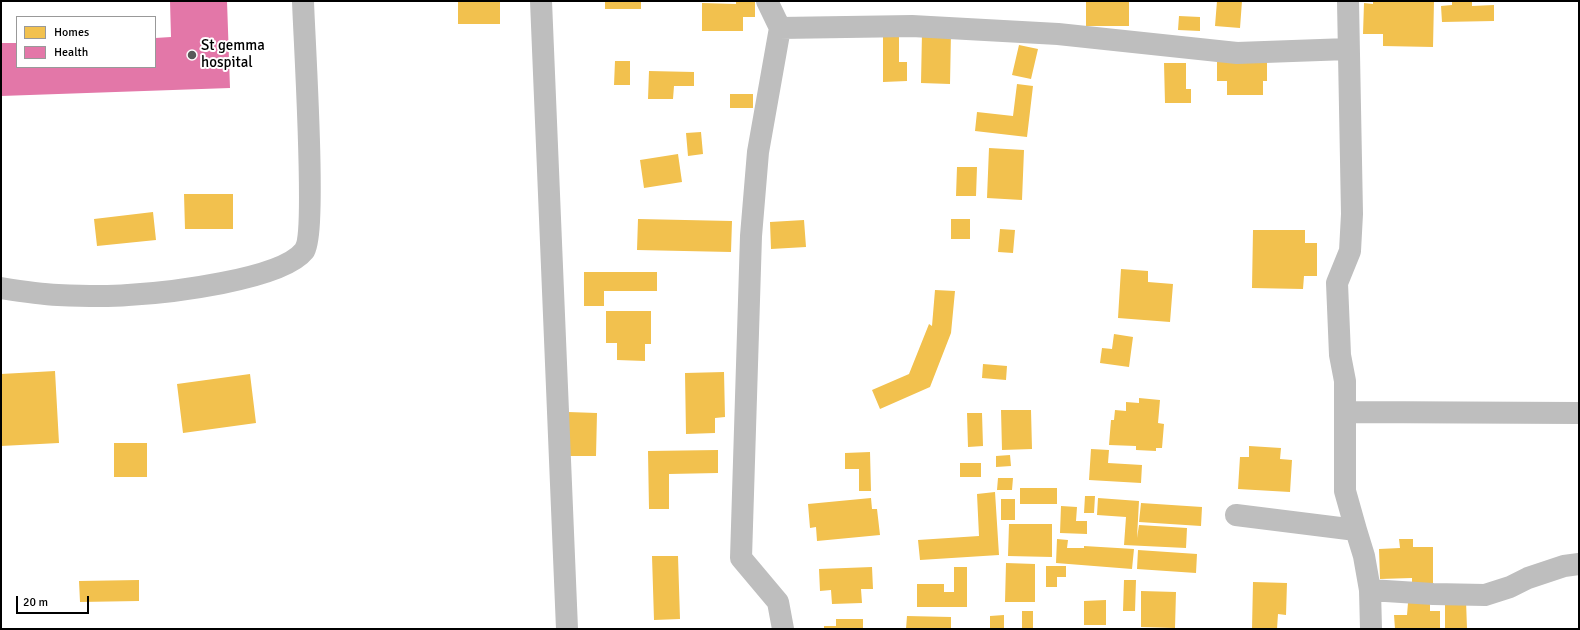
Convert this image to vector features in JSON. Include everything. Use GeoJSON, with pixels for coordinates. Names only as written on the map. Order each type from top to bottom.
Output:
{"type":"FeatureCollection","features":[{"type":"Feature","properties":{"kind":"street"},"geometry":{"type":"LineString","coordinates":[[1,288],[56,295],[119,296],[182,289],[251,278],[286,265],[304,250],[309,230],[310,194],[303,1]]}},
{"type":"Feature","properties":{"kind":"street"},"geometry":{"type":"LineString","coordinates":[[541,1],[564,598],[567,629]]}},
{"type":"Feature","properties":{"kind":"street"},"geometry":{"type":"LineString","coordinates":[[767,1],[780,28],[758,152],[751,236],[741,558],[778,602],[784,629]]}},
{"type":"Feature","properties":{"kind":"street"},"geometry":{"type":"LineString","coordinates":[[1348,1],[1348,49],[1351,86],[1350,162],[1352,214],[1350,251],[1337,283],[1340,355],[1345,381],[1344,492],[1364,556],[1370,590],[1371,629]]}},
{"type":"Feature","properties":{"kind":"street"},"geometry":{"type":"LineString","coordinates":[[780,28],[912,26],[1058,34],[1237,53],[1348,49]]}},
{"type":"Feature","properties":{"kind":"street"},"geometry":{"type":"LineString","coordinates":[[1344,412],[1579,414]]}},
{"type":"Feature","properties":{"kind":"street"},"geometry":{"type":"LineString","coordinates":[[1236,516],[1356,530]]}},
{"type":"Feature","properties":{"kind":"street"},"geometry":{"type":"LineString","coordinates":[[1370,590],[1433,594],[1485,595],[1564,566],[1579,564]]}},
{"type":"Feature","properties":{"kind":"building: Homes"},"geometry":{"type":"Polygon","coordinates":[[[458,1],[500,1],[500,24],[458,24],[458,1]]]}},
{"type":"Feature","properties":{"kind":"building: Homes"},"geometry":{"type":"Polygon","coordinates":[[[605,1],[641,1],[641,9],[605,9],[605,1]]]}},
{"type":"Feature","properties":{"kind":"building: Homes"},"geometry":{"type":"Polygon","coordinates":[[[736,1],[755,1],[755,17],[743,17],[743,31],[702,31],[702,3],[736,4],[736,1]]]}},
{"type":"Feature","properties":{"kind":"building: Homes"},"geometry":{"type":"Polygon","coordinates":[[[1086,1],[1129,1],[1129,26],[1086,26],[1086,1]]]}},
{"type":"Feature","properties":{"kind":"building: Homes"},"geometry":{"type":"Polygon","coordinates":[[[1217,1],[1242,1],[1240,28],[1215,26],[1217,1]]]}},
{"type":"Feature","properties":{"kind":"building: Homes"},"geometry":{"type":"Polygon","coordinates":[[[1373,1],[1434,1],[1433,47],[1383,46],[1383,34],[1363,34],[1364,3],[1373,4],[1373,1]]]}},
{"type":"Feature","properties":{"kind":"building: Homes"},"geometry":{"type":"Polygon","coordinates":[[[1452,1],[1472,1],[1472,6],[1494,5],[1494,21],[1442,22],[1441,6],[1452,5],[1452,1]]]}},
{"type":"Feature","properties":{"kind":"building: Homes"},"geometry":{"type":"Polygon","coordinates":[[[1179,16],[1200,17],[1200,31],[1178,30],[1179,16]]]}},
{"type":"Feature","properties":{"kind":"building: Homes"},"geometry":{"type":"Polygon","coordinates":[[[922,32],[951,32],[950,84],[921,83],[922,32]]]}},
{"type":"Feature","properties":{"kind":"building: Homes"},"geometry":{"type":"Polygon","coordinates":[[[883,37],[899,37],[899,62],[907,62],[907,81],[883,82],[883,37]]]}},
{"type":"Feature","properties":{"kind":"building: Homes"},"geometry":{"type":"Polygon","coordinates":[[[1019,45],[1038,49],[1031,79],[1012,75],[1019,45]]]}},
{"type":"Feature","properties":{"kind":"building: Homes"},"geometry":{"type":"Polygon","coordinates":[[[1217,54],[1267,54],[1267,81],[1263,81],[1263,95],[1227,95],[1227,81],[1217,81],[1217,54]]]}},
{"type":"Feature","properties":{"kind":"building: Homes"},"geometry":{"type":"Polygon","coordinates":[[[615,61],[630,61],[630,85],[614,85],[615,61]]]}},
{"type":"Feature","properties":{"kind":"building: Homes"},"geometry":{"type":"Polygon","coordinates":[[[1164,63],[1186,63],[1186,89],[1191,89],[1191,103],[1165,103],[1164,63]]]}},
{"type":"Feature","properties":{"kind":"building: Homes"},"geometry":{"type":"Polygon","coordinates":[[[649,71],[694,72],[694,86],[674,86],[673,99],[648,99],[649,71]]]}},
{"type":"Feature","properties":{"kind":"building: Homes"},"geometry":{"type":"Polygon","coordinates":[[[1017,84],[1033,86],[1027,137],[975,131],[977,112],[1013,116],[1017,84]]]}},
{"type":"Feature","properties":{"kind":"building: Homes"},"geometry":{"type":"Polygon","coordinates":[[[730,94],[753,94],[753,108],[730,108],[730,94]]]}},
{"type":"Feature","properties":{"kind":"building: Homes"},"geometry":{"type":"Polygon","coordinates":[[[701,132],[703,154],[688,156],[686,133],[701,132]]]}},
{"type":"Feature","properties":{"kind":"building: Homes"},"geometry":{"type":"Polygon","coordinates":[[[989,148],[1024,150],[1022,200],[987,198],[989,148]]]}},
{"type":"Feature","properties":{"kind":"building: Homes"},"geometry":{"type":"Polygon","coordinates":[[[678,154],[682,182],[644,188],[640,160],[678,154]]]}},
{"type":"Feature","properties":{"kind":"building: Homes"},"geometry":{"type":"Polygon","coordinates":[[[957,167],[977,167],[976,196],[956,196],[957,167]]]}},
{"type":"Feature","properties":{"kind":"building: Homes"},"geometry":{"type":"Polygon","coordinates":[[[184,194],[233,194],[233,229],[185,229],[184,194]]]}},
{"type":"Feature","properties":{"kind":"building: Homes"},"geometry":{"type":"Polygon","coordinates":[[[153,212],[156,240],[97,246],[94,219],[153,212]]]}},
{"type":"Feature","properties":{"kind":"building: Homes"},"geometry":{"type":"Polygon","coordinates":[[[638,219],[732,221],[731,252],[637,250],[638,219]]]}},
{"type":"Feature","properties":{"kind":"building: Homes"},"geometry":{"type":"Polygon","coordinates":[[[951,219],[970,219],[970,239],[951,239],[951,219]]]}},
{"type":"Feature","properties":{"kind":"building: Homes"},"geometry":{"type":"Polygon","coordinates":[[[804,220],[806,247],[771,249],[770,222],[804,220]]]}},
{"type":"Feature","properties":{"kind":"building: Homes"},"geometry":{"type":"Polygon","coordinates":[[[1000,229],[1015,230],[1013,253],[998,252],[1000,229]]]}},
{"type":"Feature","properties":{"kind":"building: Homes"},"geometry":{"type":"Polygon","coordinates":[[[1253,230],[1305,230],[1305,243],[1317,243],[1317,276],[1304,276],[1303,289],[1252,288],[1253,230]]]}},
{"type":"Feature","properties":{"kind":"building: Homes"},"geometry":{"type":"Polygon","coordinates":[[[1121,269],[1148,271],[1148,282],[1173,284],[1170,322],[1118,318],[1121,269]]]}},
{"type":"Feature","properties":{"kind":"building: Homes"},"geometry":{"type":"Polygon","coordinates":[[[584,272],[657,272],[657,291],[604,291],[604,306],[584,306],[584,272]]]}},
{"type":"Feature","properties":{"kind":"building: Homes"},"geometry":{"type":"Polygon","coordinates":[[[935,290],[955,291],[951,333],[930,387],[880,409],[872,390],[909,374],[929,324],[932,326],[935,290]]]}},
{"type":"Feature","properties":{"kind":"building: Homes"},"geometry":{"type":"Polygon","coordinates":[[[606,311],[651,311],[651,344],[645,344],[645,361],[617,360],[617,343],[606,343],[606,311]]]}},
{"type":"Feature","properties":{"kind":"building: Homes"},"geometry":{"type":"Polygon","coordinates":[[[1114,334],[1133,337],[1129,367],[1100,363],[1102,348],[1112,349],[1114,334]]]}},
{"type":"Feature","properties":{"kind":"building: Homes"},"geometry":{"type":"Polygon","coordinates":[[[983,364],[1007,366],[1006,380],[982,378],[983,364]]]}},
{"type":"Feature","properties":{"kind":"building: Homes"},"geometry":{"type":"Polygon","coordinates":[[[55,371],[59,443],[1,446],[1,374],[55,371]]]}},
{"type":"Feature","properties":{"kind":"building: Homes"},"geometry":{"type":"Polygon","coordinates":[[[724,372],[725,417],[715,418],[715,433],[686,434],[685,373],[724,372]]]}},
{"type":"Feature","properties":{"kind":"building: Homes"},"geometry":{"type":"Polygon","coordinates":[[[250,374],[256,423],[183,433],[177,384],[250,374]]]}},
{"type":"Feature","properties":{"kind":"building: Homes"},"geometry":{"type":"Polygon","coordinates":[[[1139,398],[1160,400],[1158,423],[1164,424],[1162,448],[1156,448],[1156,451],[1136,450],[1136,446],[1109,445],[1111,420],[1114,420],[1115,410],[1126,411],[1126,402],[1139,403],[1139,398]]]}},
{"type":"Feature","properties":{"kind":"building: Homes"},"geometry":{"type":"Polygon","coordinates":[[[1001,410],[1031,410],[1032,449],[1002,450],[1001,410]]]}},
{"type":"Feature","properties":{"kind":"building: Homes"},"geometry":{"type":"Polygon","coordinates":[[[568,412],[597,413],[596,456],[567,456],[568,412]]]}},
{"type":"Feature","properties":{"kind":"building: Homes"},"geometry":{"type":"Polygon","coordinates":[[[967,413],[982,413],[983,446],[968,447],[967,413]]]}},
{"type":"Feature","properties":{"kind":"building: Homes"},"geometry":{"type":"Polygon","coordinates":[[[114,443],[147,443],[147,477],[114,477],[114,443]]]}},
{"type":"Feature","properties":{"kind":"building: Homes"},"geometry":{"type":"Polygon","coordinates":[[[1249,446],[1281,448],[1280,459],[1292,460],[1290,492],[1238,489],[1240,457],[1249,457],[1249,446]]]}},
{"type":"Feature","properties":{"kind":"building: Homes"},"geometry":{"type":"Polygon","coordinates":[[[1091,449],[1109,450],[1108,463],[1142,465],[1141,483],[1089,480],[1091,449]]]}},
{"type":"Feature","properties":{"kind":"building: Homes"},"geometry":{"type":"Polygon","coordinates":[[[718,450],[718,473],[669,474],[669,509],[649,509],[648,451],[718,450]]]}},
{"type":"Feature","properties":{"kind":"building: Homes"},"geometry":{"type":"Polygon","coordinates":[[[870,452],[871,491],[859,491],[859,469],[845,469],[845,453],[870,452]]]}},
{"type":"Feature","properties":{"kind":"building: Homes"},"geometry":{"type":"Polygon","coordinates":[[[1010,455],[1011,466],[996,467],[996,456],[1010,455]]]}},
{"type":"Feature","properties":{"kind":"building: Homes"},"geometry":{"type":"Polygon","coordinates":[[[960,463],[981,463],[981,477],[960,477],[960,463]]]}},
{"type":"Feature","properties":{"kind":"building: Homes"},"geometry":{"type":"Polygon","coordinates":[[[998,478],[1013,478],[1012,490],[997,490],[998,478]]]}},
{"type":"Feature","properties":{"kind":"building: Homes"},"geometry":{"type":"Polygon","coordinates":[[[1020,488],[1057,488],[1057,504],[1020,504],[1020,488]]]}},
{"type":"Feature","properties":{"kind":"building: Homes"},"geometry":{"type":"Polygon","coordinates":[[[995,492],[999,555],[920,560],[918,540],[979,536],[977,494],[995,492]]]}},
{"type":"Feature","properties":{"kind":"building: Homes"},"geometry":{"type":"Polygon","coordinates":[[[1085,496],[1095,496],[1094,513],[1084,513],[1085,496]]]}},
{"type":"Feature","properties":{"kind":"building: Homes"},"geometry":{"type":"Polygon","coordinates":[[[871,498],[872,509],[877,509],[880,535],[817,541],[816,527],[810,528],[808,504],[871,498]]]}},
{"type":"Feature","properties":{"kind":"building: Homes"},"geometry":{"type":"Polygon","coordinates":[[[1098,498],[1139,501],[1137,538],[1139,525],[1187,528],[1186,548],[1124,545],[1126,517],[1097,515],[1098,498]]]}},
{"type":"Feature","properties":{"kind":"building: Homes"},"geometry":{"type":"Polygon","coordinates":[[[1001,499],[1015,499],[1015,520],[1001,520],[1001,499]]]}},
{"type":"Feature","properties":{"kind":"building: Homes"},"geometry":{"type":"Polygon","coordinates":[[[1141,503],[1202,507],[1201,526],[1139,522],[1141,503]]]}},
{"type":"Feature","properties":{"kind":"building: Homes"},"geometry":{"type":"Polygon","coordinates":[[[1061,506],[1077,507],[1076,521],[1087,521],[1087,534],[1060,533],[1061,506]]]}},
{"type":"Feature","properties":{"kind":"building: Homes"},"geometry":{"type":"Polygon","coordinates":[[[1009,524],[1052,524],[1052,557],[1008,556],[1009,524]]]}},
{"type":"Feature","properties":{"kind":"building: Homes"},"geometry":{"type":"Polygon","coordinates":[[[1057,539],[1068,540],[1067,548],[1084,548],[1084,546],[1134,549],[1132,569],[1056,563],[1057,539]]]}},
{"type":"Feature","properties":{"kind":"building: Homes"},"geometry":{"type":"Polygon","coordinates":[[[1399,539],[1413,539],[1413,547],[1433,547],[1433,586],[1412,587],[1412,578],[1380,579],[1379,549],[1400,548],[1399,539]]]}},
{"type":"Feature","properties":{"kind":"building: Homes"},"geometry":{"type":"Polygon","coordinates":[[[1138,550],[1197,554],[1196,573],[1137,569],[1138,550]]]}},
{"type":"Feature","properties":{"kind":"building: Homes"},"geometry":{"type":"Polygon","coordinates":[[[652,556],[678,556],[680,619],[654,620],[652,556]]]}},
{"type":"Feature","properties":{"kind":"building: Homes"},"geometry":{"type":"Polygon","coordinates":[[[1006,563],[1035,564],[1035,602],[1005,602],[1006,563]]]}},
{"type":"Feature","properties":{"kind":"building: Homes"},"geometry":{"type":"Polygon","coordinates":[[[1046,566],[1066,566],[1066,577],[1057,577],[1057,587],[1046,587],[1046,566]]]}},
{"type":"Feature","properties":{"kind":"building: Homes"},"geometry":{"type":"Polygon","coordinates":[[[872,567],[873,589],[861,589],[862,603],[832,604],[831,590],[820,591],[819,569],[872,567]]]}},
{"type":"Feature","properties":{"kind":"building: Homes"},"geometry":{"type":"Polygon","coordinates":[[[954,567],[967,567],[967,607],[917,607],[917,584],[944,584],[944,592],[954,592],[954,567]]]}},
{"type":"Feature","properties":{"kind":"building: Homes"},"geometry":{"type":"Polygon","coordinates":[[[139,580],[139,601],[80,602],[79,581],[139,580]]]}},
{"type":"Feature","properties":{"kind":"building: Homes"},"geometry":{"type":"Polygon","coordinates":[[[1124,580],[1136,580],[1135,611],[1123,611],[1124,580]]]}},
{"type":"Feature","properties":{"kind":"building: Homes"},"geometry":{"type":"Polygon","coordinates":[[[1253,582],[1287,583],[1286,615],[1278,614],[1277,629],[1252,629],[1253,582]]]}},
{"type":"Feature","properties":{"kind":"building: Homes"},"geometry":{"type":"Polygon","coordinates":[[[1141,591],[1176,592],[1175,628],[1141,627],[1141,591]]]}},
{"type":"Feature","properties":{"kind":"building: Homes"},"geometry":{"type":"Polygon","coordinates":[[[1106,600],[1106,625],[1084,625],[1084,601],[1106,600]]]}},
{"type":"Feature","properties":{"kind":"building: Homes"},"geometry":{"type":"Polygon","coordinates":[[[1466,600],[1467,629],[1445,629],[1445,601],[1466,600]]]}},
{"type":"Feature","properties":{"kind":"building: Homes"},"geometry":{"type":"Polygon","coordinates":[[[1430,602],[1430,611],[1440,611],[1440,629],[1395,629],[1394,615],[1407,615],[1408,603],[1430,602]]]}},
{"type":"Feature","properties":{"kind":"building: Homes"},"geometry":{"type":"Polygon","coordinates":[[[1022,611],[1033,611],[1033,629],[1022,629],[1022,611]]]}},
{"type":"Feature","properties":{"kind":"building: Homes"},"geometry":{"type":"Polygon","coordinates":[[[1004,615],[1004,629],[990,629],[990,616],[1004,615]]]}},
{"type":"Feature","properties":{"kind":"building: Homes"},"geometry":{"type":"Polygon","coordinates":[[[907,616],[951,617],[951,629],[906,629],[907,616]]]}},
{"type":"Feature","properties":{"kind":"building: Homes"},"geometry":{"type":"Polygon","coordinates":[[[836,619],[863,619],[863,629],[824,629],[824,626],[836,626],[836,619]]]}},
{"type":"Feature","properties":{"kind":"building: Health","name":"St gemma hospital"},"geometry":{"type":"Polygon","coordinates":[[[170,1],[227,1],[230,88],[1,96],[1,43],[16,43],[16,68],[156,68],[156,38],[171,37],[170,1]]]}},
{"type":"Feature","properties":{"kind":"place","name":"St gemma hospital"},"geometry":{"type":"Point","coordinates":[192,55]}}]}
